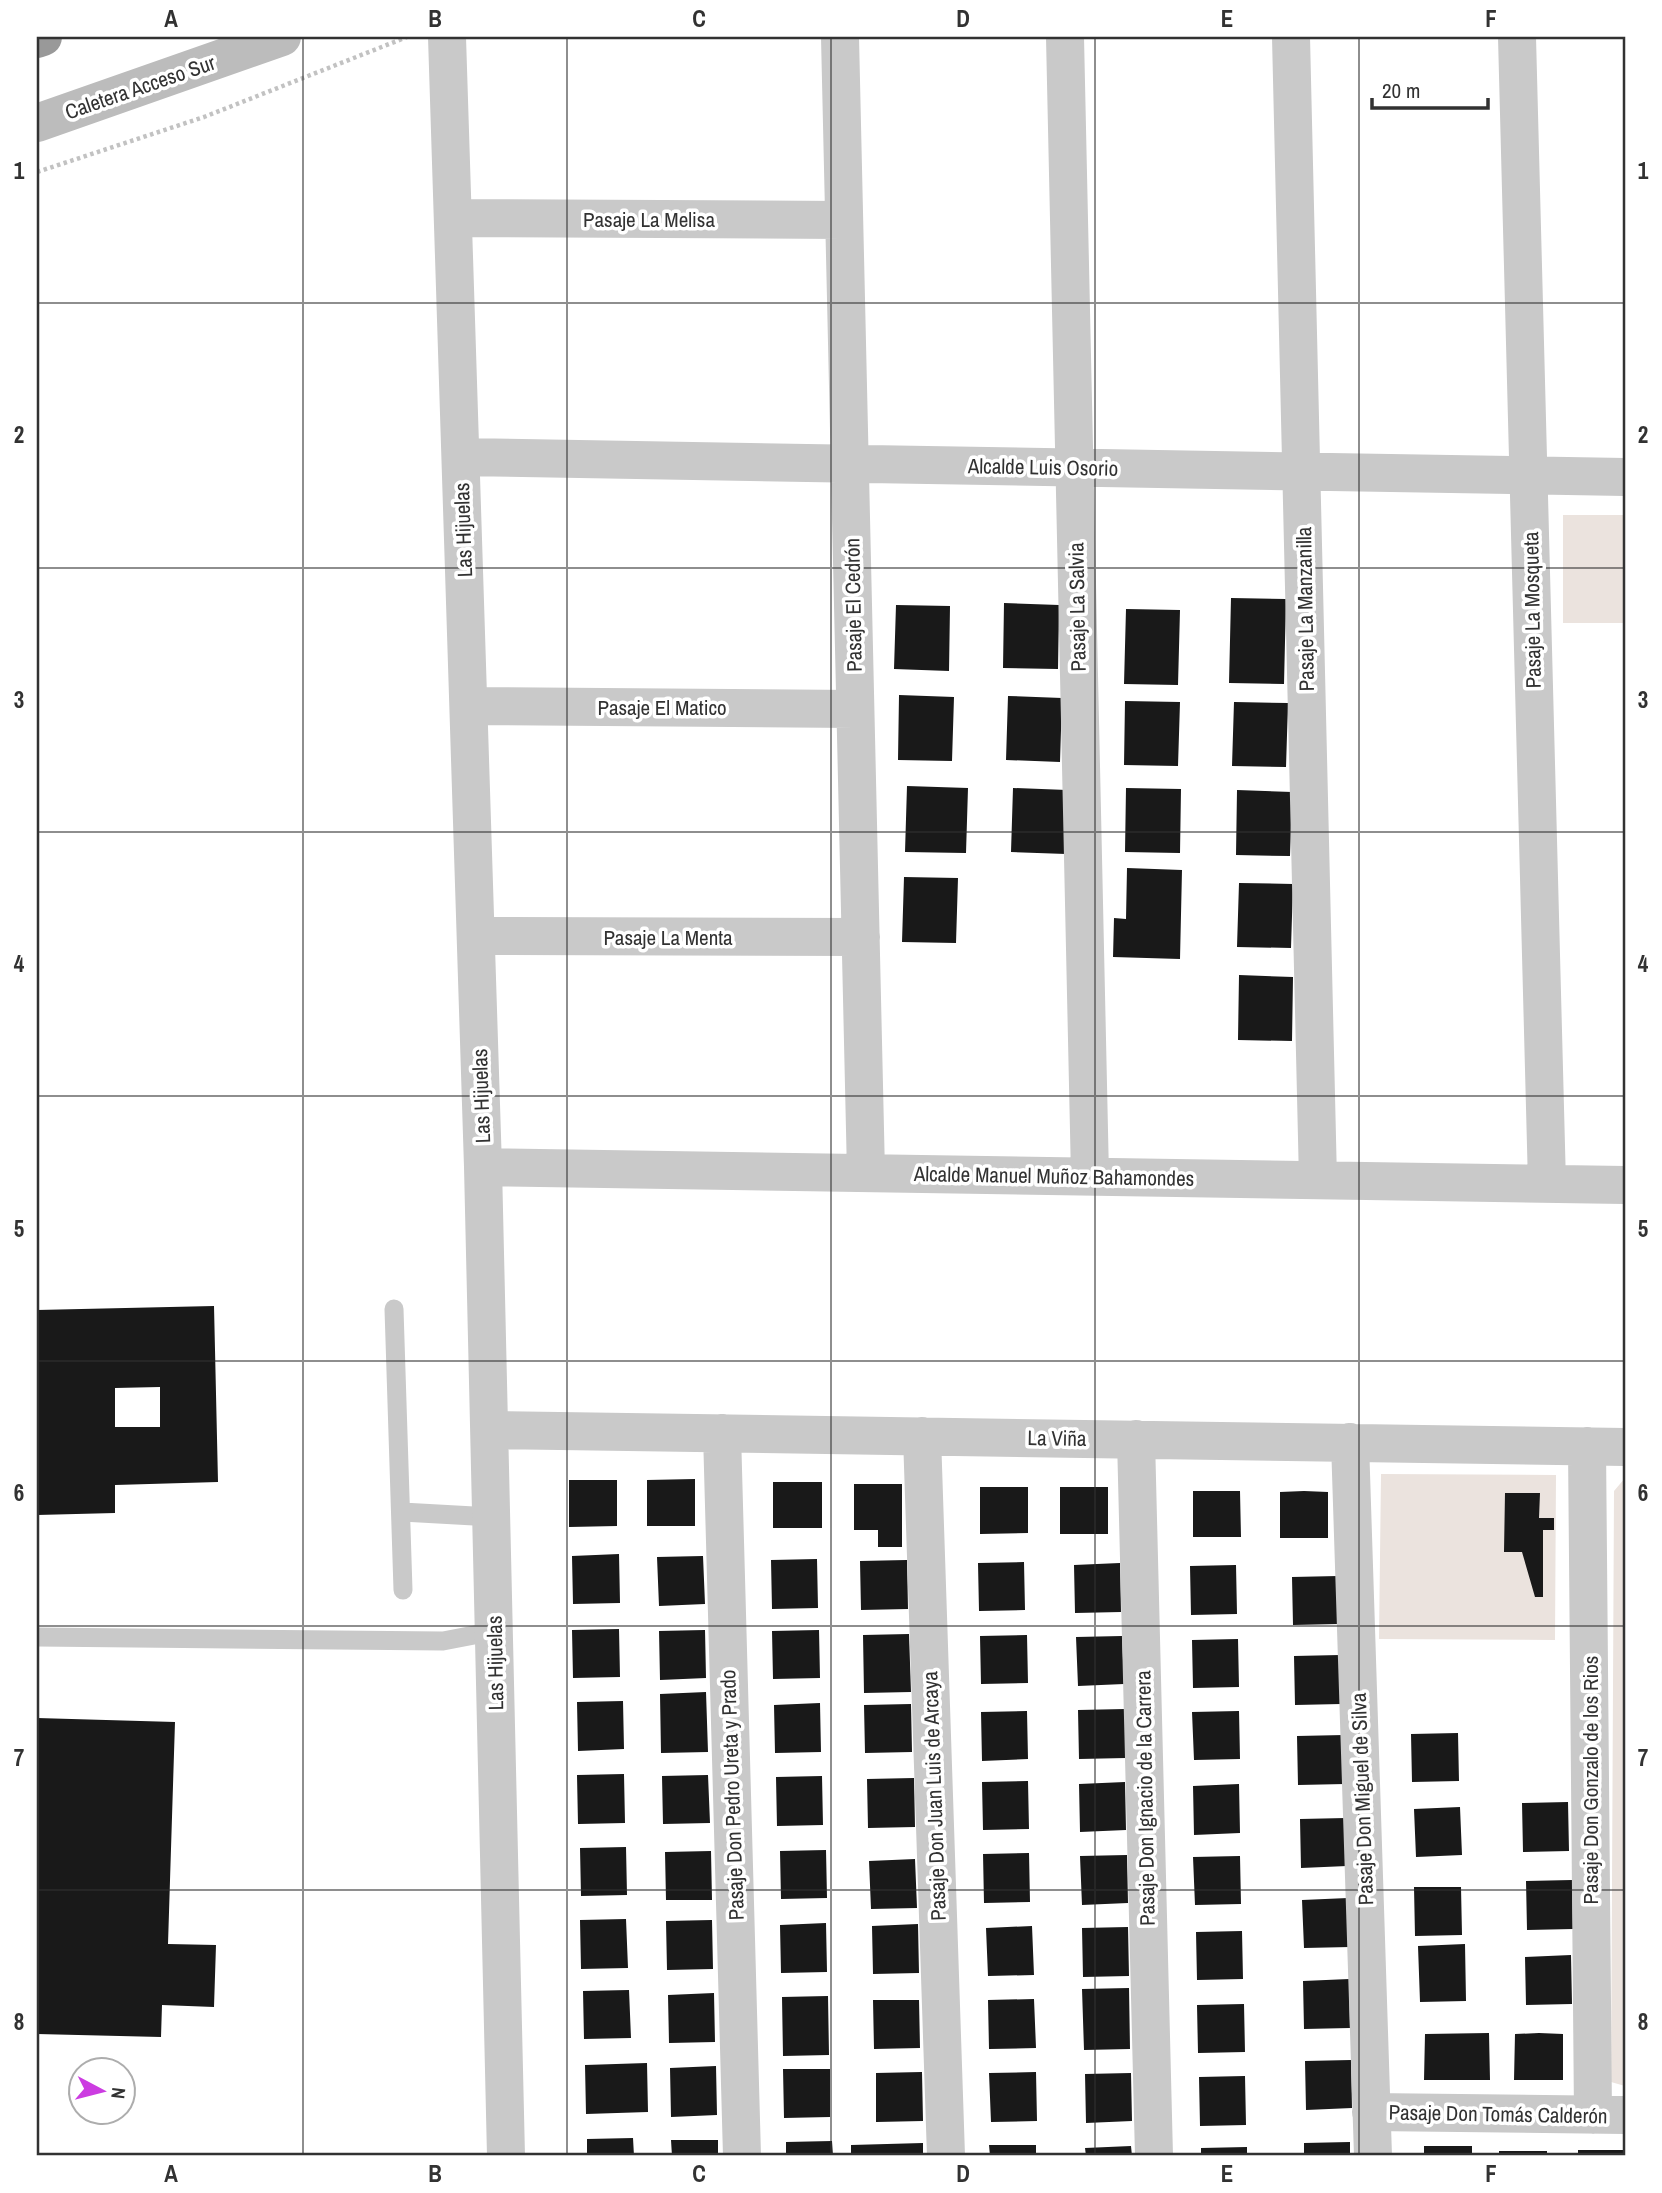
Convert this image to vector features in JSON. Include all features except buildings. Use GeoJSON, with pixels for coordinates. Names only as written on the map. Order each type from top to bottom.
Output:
{"type":"FeatureCollection","features":[{"type":"Feature","properties":{"kind":"highway"},"geometry":{"type":"LineString","coordinates":[[37,39],[44,37]]}},
{"type":"Feature","properties":{"kind":"main road","name":"Caletera Acceso Sur"},"geometry":{"type":"LineString","coordinates":[[37,123],[282,37]]}},
{"type":"Feature","properties":{"kind":"street","name":"Las Hijuelas"},"geometry":{"type":"LineString","coordinates":[[447,37],[483,1167],[506,2156]]}},
{"type":"Feature","properties":{"kind":"street","name":"Pasaje El Cedrón"},"geometry":{"type":"LineString","coordinates":[[840,37],[866,1173]]}},
{"type":"Feature","properties":{"kind":"street","name":"Pasaje La Salvia"},"geometry":{"type":"LineString","coordinates":[[1065,37],[1090,1177]]}},
{"type":"Feature","properties":{"kind":"street","name":"Pasaje La Manzanilla"},"geometry":{"type":"LineString","coordinates":[[1291,37],[1318,1180]]}},
{"type":"Feature","properties":{"kind":"street","name":"Pasaje La Mosqueta"},"geometry":{"type":"LineString","coordinates":[[1517,37],[1547,1184]]}},
{"type":"Feature","properties":{"kind":"street","name":"Pasaje La Melisa"},"geometry":{"type":"LineString","coordinates":[[454,218],[844,220]]}},
{"type":"Feature","properties":{"kind":"street","name":"Alcalde Luis Osorio"},"geometry":{"type":"LineString","coordinates":[[461,457],[1625,477]]}},
{"type":"Feature","properties":{"kind":"street","name":"Pasaje El Matico"},"geometry":{"type":"LineString","coordinates":[[469,706],[855,709]]}},
{"type":"Feature","properties":{"kind":"street","name":"Pasaje La Menta"},"geometry":{"type":"LineString","coordinates":[[476,936],[861,937]]}},
{"type":"Feature","properties":{"kind":"street","name":"Alcalde Manuel Muñoz Bahamondes"},"geometry":{"type":"LineString","coordinates":[[483,1167],[1625,1185]]}},
{"type":"Feature","properties":{"kind":"street","name":"La Viña"},"geometry":{"type":"LineString","coordinates":[[490,1430],[1625,1447]]}},
{"type":"Feature","properties":{"kind":"street","name":"Pasaje Don Pedro Ureta y Prado"},"geometry":{"type":"LineString","coordinates":[[722,1433],[741,2156]]}},
{"type":"Feature","properties":{"kind":"street","name":"Pasaje Don Juan Luis de Arcaya"},"geometry":{"type":"LineString","coordinates":[[922,1436],[946,2156]]}},
{"type":"Feature","properties":{"kind":"street","name":"Pasaje Don Ignacio de la Carrera"},"geometry":{"type":"LineString","coordinates":[[1136,1439],[1154,2156]]}},
{"type":"Feature","properties":{"kind":"street","name":"Pasaje Don Miguel de Silva"},"geometry":{"type":"LineString","coordinates":[[1350,1443],[1373,2156]]}},
{"type":"Feature","properties":{"kind":"street","name":"Pasaje Don Gonzalo de los Rios"},"geometry":{"type":"LineString","coordinates":[[1587,1446],[1609,2115]]}},
{"type":"Feature","properties":{"kind":"street","name":"Pasaje Don Tomás Calderón"},"geometry":{"type":"LineString","coordinates":[[1371,2112],[1609,2115]]}},
{"type":"Feature","properties":{"kind":"lane"},"geometry":{"type":"LineString","coordinates":[[394,1309],[403,1590]]}},
{"type":"Feature","properties":{"kind":"lane"},"geometry":{"type":"LineString","coordinates":[[402,1513],[492,1517]]}},
{"type":"Feature","properties":{"kind":"lane"},"geometry":{"type":"LineString","coordinates":[[37,1637],[443,1641],[495,1631]]}},
{"type":"Feature","properties":{"kind":"path"},"geometry":{"type":"LineString","coordinates":[[37,172],[204,117],[408,37]]}},
{"type":"Feature","properties":{"kind":"shaded area"},"geometry":{"type":"Polygon","coordinates":[[[1563,515],[1625,515],[1625,623],[1563,623],[1563,515]]]}},
{"type":"Feature","properties":{"kind":"shaded area"},"geometry":{"type":"Polygon","coordinates":[[[1381,1474],[1556,1475],[1555,1640],[1379,1639],[1381,1474]]]}},
{"type":"Feature","properties":{"kind":"shaded area"},"geometry":{"type":"Polygon","coordinates":[[[1625,1478],[1625,2086],[1611,2082],[1614,1491],[1625,1478]]]}}]}
